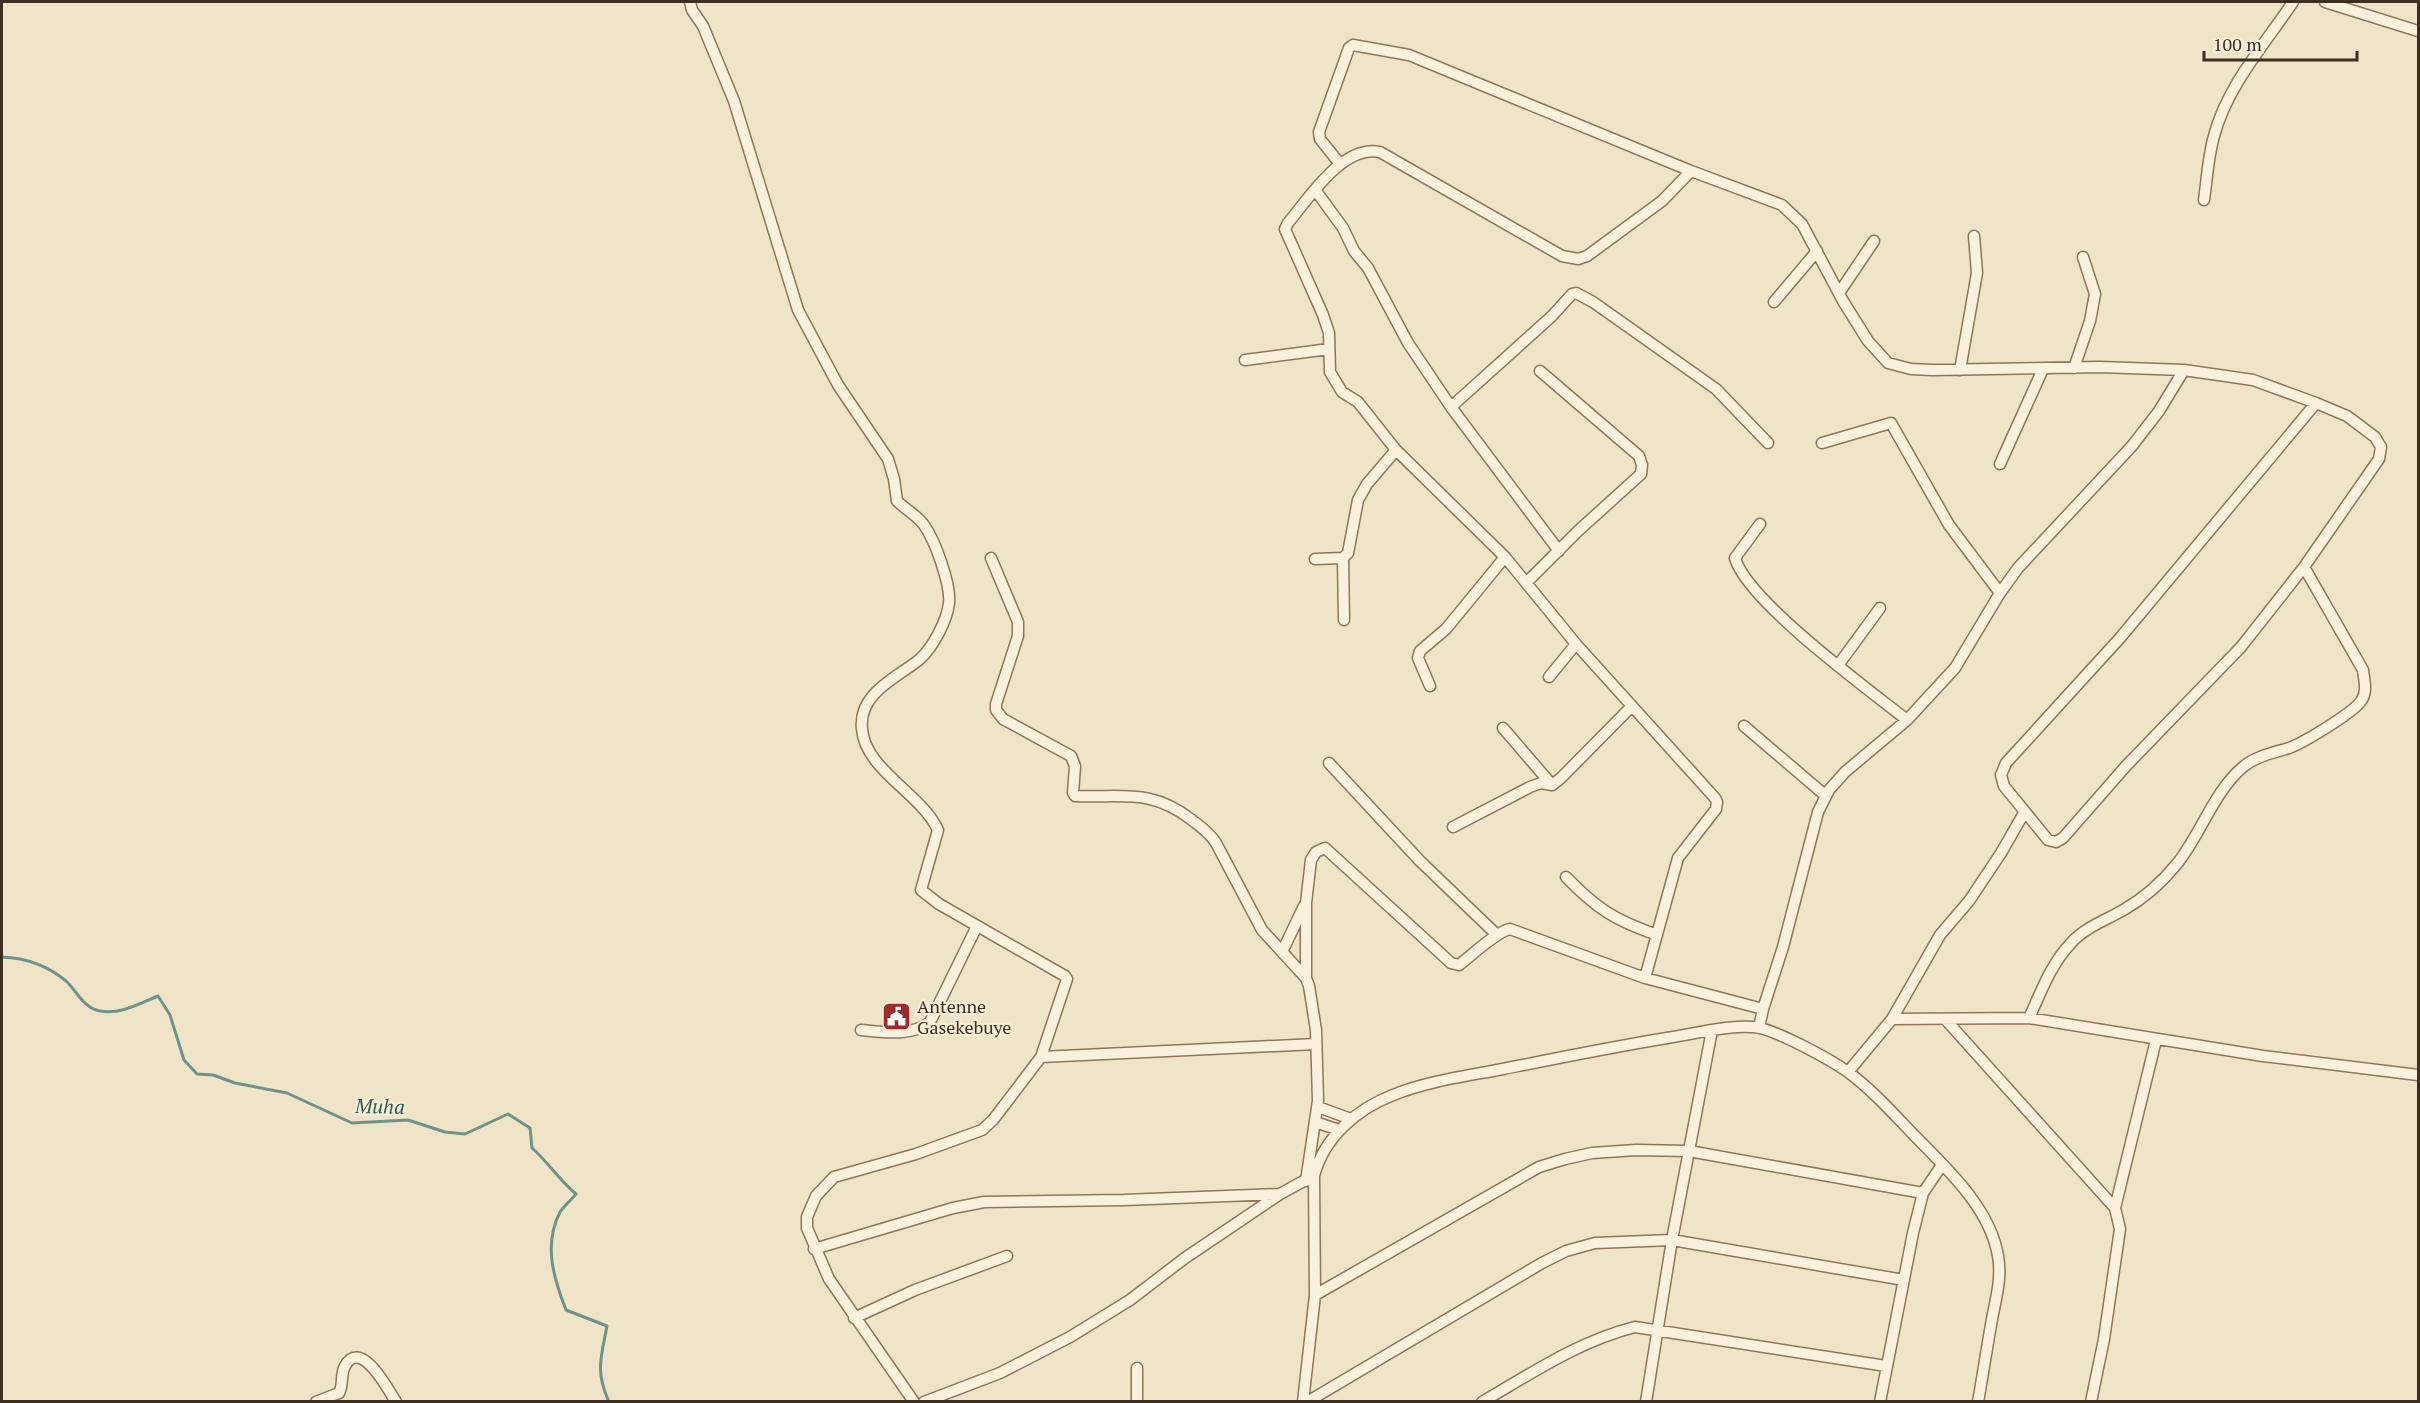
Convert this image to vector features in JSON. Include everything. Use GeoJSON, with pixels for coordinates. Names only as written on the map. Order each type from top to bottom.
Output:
{"type":"FeatureCollection","features":[{"type":"Feature","properties":{"kind":"street"},"geometry":{"type":"LineString","coordinates":[[690,2],[692,10],[703,26],[734,101],[798,310],[838,385],[888,459],[897,501],[924,525],[938,554],[948,589],[949,603],[945,616],[927,651],[920,659],[890,679],[867,704],[862,716],[861,728],[872,756],[927,813],[938,830],[921,890],[939,904],[1067,979],[1041,1057],[993,1120],[982,1130],[967,1138],[834,1177],[823,1186],[807,1217],[807,1228],[814,1249],[829,1279],[914,1401]]}},
{"type":"Feature","properties":{"kind":"street"},"geometry":{"type":"LineString","coordinates":[[2204,200],[2214,135],[2226,103],[2293,2]]}},
{"type":"Feature","properties":{"kind":"street"},"geometry":{"type":"LineString","coordinates":[[2325,2],[2418,31]]}},
{"type":"Feature","properties":{"kind":"street"},"geometry":{"type":"LineString","coordinates":[[1340,164],[1320,139],[1318,132],[1349,48],[1353,45],[1409,55],[1691,171],[1782,205],[1802,224],[1868,341],[1888,363],[1911,369],[2184,370],[2253,380],[2316,403],[2348,416],[2375,437],[2381,447],[2379,459],[2304,567],[2241,646],[2126,766],[2063,838],[2056,842],[2048,840],[2004,786],[2001,775],[2006,763],[2121,638],[2316,403]]}},
{"type":"Feature","properties":{"kind":"street"},"geometry":{"type":"LineString","coordinates":[[1645,978],[1678,858],[1716,809],[1717,802],[1576,644],[1505,557],[1396,450],[1358,402],[1342,392],[1330,372],[1329,333],[1323,315],[1285,230],[1288,223],[1340,164],[1364,151],[1380,152],[1562,256],[1578,259],[1587,256],[1662,201],[1691,171]]}},
{"type":"Feature","properties":{"kind":"street"},"geometry":{"type":"LineString","coordinates":[[1316,191],[1343,228],[1354,251],[1368,268],[1408,343],[1451,406],[1559,551]]}},
{"type":"Feature","properties":{"kind":"street"},"geometry":{"type":"LineString","coordinates":[[1960,370],[1977,273],[1974,236]]}},
{"type":"Feature","properties":{"kind":"street"},"geometry":{"type":"LineString","coordinates":[[1839,293],[1874,241]]}},
{"type":"Feature","properties":{"kind":"street"},"geometry":{"type":"LineString","coordinates":[[1774,302],[1817,251]]}},
{"type":"Feature","properties":{"kind":"street"},"geometry":{"type":"LineString","coordinates":[[2074,368],[2090,321],[2095,294],[2082,257]]}},
{"type":"Feature","properties":{"kind":"street"},"geometry":{"type":"LineString","coordinates":[[1451,406],[1552,316],[1572,294],[1576,293],[1593,302],[1716,389],[1768,443]]}},
{"type":"Feature","properties":{"kind":"street"},"geometry":{"type":"LineString","coordinates":[[1245,360],[1329,349]]}},
{"type":"Feature","properties":{"kind":"street"},"geometry":{"type":"LineString","coordinates":[[2000,464],[2043,369]]}},
{"type":"Feature","properties":{"kind":"street"},"geometry":{"type":"LineString","coordinates":[[1526,583],[1641,474],[1642,465],[1639,456],[1540,370]]}},
{"type":"Feature","properties":{"kind":"street"},"geometry":{"type":"LineString","coordinates":[[1759,1028],[1783,947],[1818,812],[1826,796],[1845,772],[1907,720],[1955,668],[2000,593],[2018,568],[2132,446],[2159,411],[2184,370]]}},
{"type":"Feature","properties":{"kind":"street"},"geometry":{"type":"LineString","coordinates":[[1822,443],[1892,423],[1949,525],[2000,593]]}},
{"type":"Feature","properties":{"kind":"street"},"geometry":{"type":"LineString","coordinates":[[1316,559],[1343,558],[1348,553],[1358,500],[1367,484],[1396,450]]}},
{"type":"Feature","properties":{"kind":"street"},"geometry":{"type":"LineString","coordinates":[[1761,524],[1735,558],[1738,568],[1775,612],[1907,720]]}},
{"type":"Feature","properties":{"kind":"street"},"geometry":{"type":"LineString","coordinates":[[1430,686],[1418,658],[1420,651],[1446,629],[1505,557]]}},
{"type":"Feature","properties":{"kind":"street"},"geometry":{"type":"LineString","coordinates":[[991,558],[1018,622],[1018,636],[996,704],[999,715],[1071,756],[1075,766],[1073,793],[1075,796],[1118,795],[1151,798],[1176,808],[1206,832],[1216,843],[1262,930],[1306,978]]}},
{"type":"Feature","properties":{"kind":"street"},"geometry":{"type":"LineString","coordinates":[[1343,558],[1344,620]]}},
{"type":"Feature","properties":{"kind":"street"},"geometry":{"type":"LineString","coordinates":[[2029,1018],[2048,976],[2072,941],[2098,923],[2125,909],[2154,888],[2189,848],[2228,783],[2243,767],[2264,755],[2291,747],[2322,731],[2361,701],[2366,688],[2363,670],[2304,567]]}},
{"type":"Feature","properties":{"kind":"street"},"geometry":{"type":"LineString","coordinates":[[1839,664],[1880,608]]}},
{"type":"Feature","properties":{"kind":"street"},"geometry":{"type":"LineString","coordinates":[[1549,677],[1576,644]]}},
{"type":"Feature","properties":{"kind":"street"},"geometry":{"type":"LineString","coordinates":[[1453,827],[1530,787],[1541,783],[1552,785],[1632,706]]}},
{"type":"Feature","properties":{"kind":"street"},"geometry":{"type":"LineString","coordinates":[[1744,726],[1826,796]]}},
{"type":"Feature","properties":{"kind":"street"},"geometry":{"type":"LineString","coordinates":[[1503,728],[1552,785]]}},
{"type":"Feature","properties":{"kind":"street"},"geometry":{"type":"LineString","coordinates":[[1329,763],[1420,861],[1496,934]]}},
{"type":"Feature","properties":{"kind":"street"},"geometry":{"type":"LineString","coordinates":[[1848,1072],[1892,1019],[1940,935],[1969,901],[2024,813]]}},
{"type":"Feature","properties":{"kind":"street"},"geometry":{"type":"LineString","coordinates":[[1305,1401],[1316,1295],[1310,1178],[1318,1107],[1314,1013],[1306,978],[1306,903],[1311,860],[1316,852],[1325,848],[1451,963],[1459,965],[1485,946],[1496,934],[1510,929],[1645,978],[1763,1009]]}},
{"type":"Feature","properties":{"kind":"street"},"geometry":{"type":"LineString","coordinates":[[1566,877],[1591,903],[1608,915],[1657,936]]}},
{"type":"Feature","properties":{"kind":"street"},"geometry":{"type":"LineString","coordinates":[[1282,952],[1306,903]]}},
{"type":"Feature","properties":{"kind":"street"},"geometry":{"type":"LineString","coordinates":[[861,1030],[895,1032],[915,1030],[930,1022],[976,926]]}},
{"type":"Feature","properties":{"kind":"street"},"geometry":{"type":"LineString","coordinates":[[1892,1019],[2029,1018],[2263,1056],[2418,1075]]}},
{"type":"Feature","properties":{"kind":"street"},"geometry":{"type":"LineString","coordinates":[[1945,1019],[2115,1208]]}},
{"type":"Feature","properties":{"kind":"street"},"geometry":{"type":"LineString","coordinates":[[924,1401],[1000,1373],[1102,1319],[1280,1194],[1310,1178],[1339,1130],[1351,1119],[1392,1095],[1437,1082],[1626,1044],[1712,1030],[1759,1028],[1814,1051],[1848,1072],[1889,1110],[1942,1165],[1973,1202],[1990,1229],[1998,1256],[1999,1278],[1978,1401]]}},
{"type":"Feature","properties":{"kind":"street"},"geometry":{"type":"LineString","coordinates":[[1646,1401],[1672,1240],[1712,1030]]}},
{"type":"Feature","properties":{"kind":"street"},"geometry":{"type":"LineString","coordinates":[[2091,1401],[2104,1339],[2120,1229],[2115,1208],[2156,1040]]}},
{"type":"Feature","properties":{"kind":"street"},"geometry":{"type":"LineString","coordinates":[[1041,1057],[1316,1044]]}},
{"type":"Feature","properties":{"kind":"street"},"geometry":{"type":"LineString","coordinates":[[1318,1107],[1351,1119]]}},
{"type":"Feature","properties":{"kind":"street"},"geometry":{"type":"LineString","coordinates":[[1315,1122],[1339,1130]]}},
{"type":"Feature","properties":{"kind":"street"},"geometry":{"type":"LineString","coordinates":[[1316,1295],[1539,1167],[1592,1153],[1636,1150],[1689,1151],[1923,1193]]}},
{"type":"Feature","properties":{"kind":"street"},"geometry":{"type":"LineString","coordinates":[[1880,1401],[1923,1193],[1942,1165]]}},
{"type":"Feature","properties":{"kind":"street"},"geometry":{"type":"LineString","coordinates":[[814,1249],[953,1208],[984,1202],[1280,1194]]}},
{"type":"Feature","properties":{"kind":"street"},"geometry":{"type":"LineString","coordinates":[[1305,1401],[1542,1263],[1566,1251],[1595,1243],[1672,1240],[1904,1280]]}},
{"type":"Feature","properties":{"kind":"street"},"geometry":{"type":"LineString","coordinates":[[854,1318],[915,1290],[1007,1256]]}},
{"type":"Feature","properties":{"kind":"street"},"geometry":{"type":"LineString","coordinates":[[1482,1401],[1568,1352],[1608,1334],[1635,1327],[1886,1366]]}},
{"type":"Feature","properties":{"kind":"street"},"geometry":{"type":"LineString","coordinates":[[316,1401],[339,1393],[343,1386],[345,1365],[351,1359],[358,1358],[366,1360],[373,1366],[396,1401]]}},
{"type":"Feature","properties":{"kind":"street"},"geometry":{"type":"LineString","coordinates":[[1137,1368],[1137,1401]]}},
{"type":"Feature","properties":{"kind":"waterway","name":"Muha"},"geometry":{"type":"LineString","coordinates":[[2,957],[28,961],[44,967],[66,981],[85,1003],[100,1011],[123,1010],[158,996],[170,1015],[184,1060],[197,1074],[213,1075],[235,1083],[287,1093],[352,1123],[408,1120],[445,1132],[465,1134],[508,1114],[530,1128],[532,1148],[576,1194],[560,1212],[555,1224],[551,1249],[552,1262],[566,1310],[607,1326],[600,1364],[602,1382],[609,1402]]}},
{"type":"Feature","properties":{"kind":"place","name":"Antenne Gasekebuye"},"geometry":{"type":"Point","coordinates":[896,1016]}}]}
